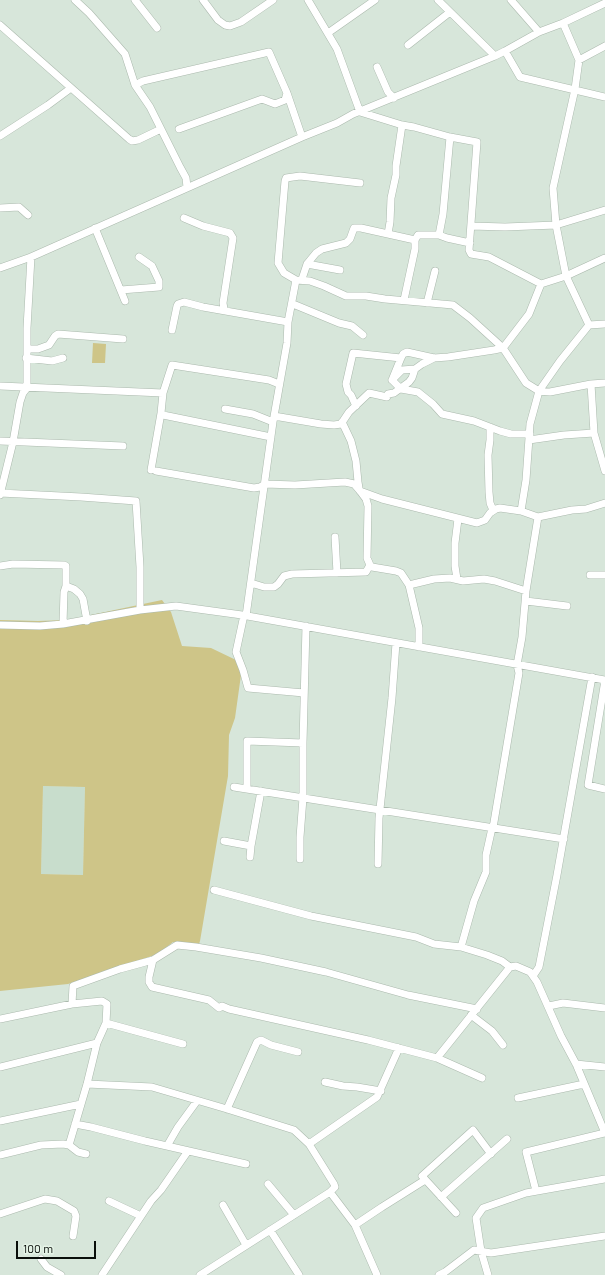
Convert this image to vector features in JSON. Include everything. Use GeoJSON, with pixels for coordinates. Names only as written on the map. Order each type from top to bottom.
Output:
{"type":"FeatureCollection","features":[{"type":"Feature","properties":{"kind":"street"},"geometry":{"type":"LineString","coordinates":[[75,0],[89,13],[125,54],[135,85],[150,107],[186,178],[187,187]]}},
{"type":"Feature","properties":{"kind":"street"},"geometry":{"type":"LineString","coordinates":[[135,0],[157,28]]}},
{"type":"Feature","properties":{"kind":"street"},"geometry":{"type":"LineString","coordinates":[[203,0],[218,20],[225,25],[230,26],[241,22],[273,0]]}},
{"type":"Feature","properties":{"kind":"street"},"geometry":{"type":"LineString","coordinates":[[308,0],[337,49],[360,112]]}},
{"type":"Feature","properties":{"kind":"street"},"geometry":{"type":"LineString","coordinates":[[328,33],[375,0]]}},
{"type":"Feature","properties":{"kind":"street"},"geometry":{"type":"LineString","coordinates":[[438,0],[495,56]]}},
{"type":"Feature","properties":{"kind":"street"},"geometry":{"type":"LineString","coordinates":[[511,0],[539,32]]}},
{"type":"Feature","properties":{"kind":"street"},"geometry":{"type":"LineString","coordinates":[[0,268],[31,257],[302,136],[337,123],[352,114],[495,56],[539,32],[563,23],[605,1]]}},
{"type":"Feature","properties":{"kind":"street"},"geometry":{"type":"LineString","coordinates":[[408,45],[450,12]]}},
{"type":"Feature","properties":{"kind":"street"},"geometry":{"type":"LineString","coordinates":[[563,23],[580,60],[553,188],[556,225],[566,276],[589,325]]}},
{"type":"Feature","properties":{"kind":"street"},"geometry":{"type":"LineString","coordinates":[[0,25],[132,140],[138,140],[161,129]]}},
{"type":"Feature","properties":{"kind":"street"},"geometry":{"type":"LineString","coordinates":[[580,60],[605,46]]}},
{"type":"Feature","properties":{"kind":"street"},"geometry":{"type":"LineString","coordinates":[[505,51],[520,77],[605,97]]}},
{"type":"Feature","properties":{"kind":"street"},"geometry":{"type":"LineString","coordinates":[[135,85],[143,81],[269,52],[287,93],[302,136]]}},
{"type":"Feature","properties":{"kind":"street"},"geometry":{"type":"LineString","coordinates":[[377,67],[388,92],[394,98]]}},
{"type":"Feature","properties":{"kind":"street"},"geometry":{"type":"LineString","coordinates":[[0,136],[48,105],[71,88]]}},
{"type":"Feature","properties":{"kind":"street"},"geometry":{"type":"LineString","coordinates":[[179,128],[262,99],[275,104],[285,100],[287,93]]}},
{"type":"Feature","properties":{"kind":"street"},"geometry":{"type":"LineString","coordinates":[[360,112],[402,125],[477,142],[469,250],[471,254],[489,257],[541,284],[566,276],[605,258]]}},
{"type":"Feature","properties":{"kind":"street"},"geometry":{"type":"LineString","coordinates":[[388,234],[391,198],[396,175],[402,125]]}},
{"type":"Feature","properties":{"kind":"street"},"geometry":{"type":"LineString","coordinates":[[439,235],[443,214],[450,137]]}},
{"type":"Feature","properties":{"kind":"street"},"geometry":{"type":"LineString","coordinates":[[360,183],[300,176],[286,178],[278,263],[284,274],[299,280],[324,286],[346,296],[366,296],[447,304],[458,308],[503,348],[526,382],[539,391],[550,392],[591,384],[605,383]]}},
{"type":"Feature","properties":{"kind":"street"},"geometry":{"type":"LineString","coordinates":[[0,208],[19,207],[28,215]]}},
{"type":"Feature","properties":{"kind":"street"},"geometry":{"type":"LineString","coordinates":[[471,226],[505,227],[556,225],[605,210]]}},
{"type":"Feature","properties":{"kind":"street"},"geometry":{"type":"LineString","coordinates":[[184,218],[203,226],[230,232],[233,238],[223,303],[224,310]]}},
{"type":"Feature","properties":{"kind":"street"},"geometry":{"type":"LineString","coordinates":[[95,228],[125,301]]}},
{"type":"Feature","properties":{"kind":"street"},"geometry":{"type":"LineString","coordinates":[[304,693],[248,688],[236,652],[251,583],[271,437],[292,304],[299,280],[307,264],[316,253],[322,249],[346,243],[350,239],[354,228],[415,240]]}},
{"type":"Feature","properties":{"kind":"street"},"geometry":{"type":"LineString","coordinates":[[404,300],[415,249],[415,240],[418,235],[439,235],[470,243]]}},
{"type":"Feature","properties":{"kind":"street"},"geometry":{"type":"LineString","coordinates":[[31,257],[26,358],[27,388],[23,393],[20,402],[13,442],[0,494],[81,496],[136,501],[140,567],[140,610]]}},
{"type":"Feature","properties":{"kind":"street"},"geometry":{"type":"LineString","coordinates":[[121,290],[159,287],[159,281],[152,266],[139,257]]}},
{"type":"Feature","properties":{"kind":"street"},"geometry":{"type":"LineString","coordinates":[[307,264],[340,270]]}},
{"type":"Feature","properties":{"kind":"street"},"geometry":{"type":"LineString","coordinates":[[427,303],[435,271]]}},
{"type":"Feature","properties":{"kind":"street"},"geometry":{"type":"LineString","coordinates":[[392,380],[403,354],[407,352],[434,358],[461,356],[503,348],[529,314],[541,284]]}},
{"type":"Feature","properties":{"kind":"street"},"geometry":{"type":"LineString","coordinates":[[172,330],[175,310],[178,304],[187,302],[203,307],[288,322]]}},
{"type":"Feature","properties":{"kind":"street"},"geometry":{"type":"LineString","coordinates":[[292,304],[339,323],[352,326],[363,334]]}},
{"type":"Feature","properties":{"kind":"street"},"geometry":{"type":"LineString","coordinates":[[521,511],[526,480],[530,424],[539,391],[564,355],[589,325],[605,324]]}},
{"type":"Feature","properties":{"kind":"street"},"geometry":{"type":"LineString","coordinates":[[27,349],[38,349],[49,345],[58,334],[123,339]]}},
{"type":"Feature","properties":{"kind":"street"},"geometry":{"type":"LineString","coordinates":[[356,406],[348,392],[346,384],[353,353],[401,358]]}},
{"type":"Feature","properties":{"kind":"street"},"geometry":{"type":"LineString","coordinates":[[26,358],[52,362],[63,358]]}},
{"type":"Feature","properties":{"kind":"street"},"geometry":{"type":"LineString","coordinates":[[392,380],[402,370],[415,369],[434,358]]}},
{"type":"Feature","properties":{"kind":"street"},"geometry":{"type":"LineString","coordinates":[[279,384],[269,380],[172,365],[163,393],[154,471],[254,488],[265,484],[295,485],[345,482],[354,484],[366,499],[368,506],[367,558],[372,567],[401,573],[409,585],[419,628],[419,647]]}},
{"type":"Feature","properties":{"kind":"street"},"geometry":{"type":"LineString","coordinates":[[225,409],[274,419],[334,425],[341,424],[349,412],[369,394],[387,397],[388,394],[394,393],[401,389],[412,378],[415,369]]}},
{"type":"Feature","properties":{"kind":"street"},"geometry":{"type":"LineString","coordinates":[[392,380],[401,389],[418,392],[433,404],[442,414],[458,416],[511,434],[530,437],[594,433]]}},
{"type":"Feature","properties":{"kind":"street"},"geometry":{"type":"LineString","coordinates":[[591,384],[594,433],[605,471]]}},
{"type":"Feature","properties":{"kind":"street"},"geometry":{"type":"LineString","coordinates":[[0,386],[163,393]]}},
{"type":"Feature","properties":{"kind":"street"},"geometry":{"type":"LineString","coordinates":[[161,413],[163,416],[169,418],[271,437]]}},
{"type":"Feature","properties":{"kind":"street"},"geometry":{"type":"LineString","coordinates":[[342,422],[351,441],[356,461],[360,491]]}},
{"type":"Feature","properties":{"kind":"street"},"geometry":{"type":"LineString","coordinates":[[490,427],[488,455],[489,492],[490,503],[493,510]]}},
{"type":"Feature","properties":{"kind":"street"},"geometry":{"type":"LineString","coordinates":[[0,441],[122,446]]}},
{"type":"Feature","properties":{"kind":"street"},"geometry":{"type":"LineString","coordinates":[[360,491],[382,499],[458,519],[480,523],[485,520],[493,510],[500,508],[521,511],[538,517],[572,510],[586,509],[605,503]]}},
{"type":"Feature","properties":{"kind":"street"},"geometry":{"type":"LineString","coordinates":[[461,947],[474,902],[486,872],[486,855],[493,828],[518,673],[517,664],[522,637],[526,591],[538,517]]}},
{"type":"Feature","properties":{"kind":"street"},"geometry":{"type":"LineString","coordinates":[[457,579],[455,566],[455,543],[458,519]]}},
{"type":"Feature","properties":{"kind":"street"},"geometry":{"type":"LineString","coordinates":[[335,538],[337,573]]}},
{"type":"Feature","properties":{"kind":"street"},"geometry":{"type":"LineString","coordinates":[[0,566],[13,564],[66,566],[63,624]]}},
{"type":"Feature","properties":{"kind":"street"},"geometry":{"type":"LineString","coordinates":[[251,583],[264,587],[274,587],[287,575],[309,573],[364,573],[370,565]]}},
{"type":"Feature","properties":{"kind":"street"},"geometry":{"type":"LineString","coordinates":[[590,575],[605,575]]}},
{"type":"Feature","properties":{"kind":"street"},"geometry":{"type":"LineString","coordinates":[[409,585],[434,578],[457,579],[495,581],[526,591]]}},
{"type":"Feature","properties":{"kind":"street"},"geometry":{"type":"LineString","coordinates":[[66,586],[74,589],[83,599],[87,621]]}},
{"type":"Feature","properties":{"kind":"street"},"geometry":{"type":"LineString","coordinates":[[526,601],[567,606]]}},
{"type":"Feature","properties":{"kind":"street"},"geometry":{"type":"LineString","coordinates":[[0,625],[40,626],[63,624],[87,621],[140,610],[176,606],[306,626],[605,680],[588,785],[605,789]]}},
{"type":"Feature","properties":{"kind":"street"},"geometry":{"type":"LineString","coordinates":[[300,860],[303,798],[306,626]]}},
{"type":"Feature","properties":{"kind":"street"},"geometry":{"type":"LineString","coordinates":[[378,864],[380,810],[392,698],[396,643]]}},
{"type":"Feature","properties":{"kind":"street"},"geometry":{"type":"LineString","coordinates":[[533,976],[539,966],[564,840],[592,677]]}},
{"type":"Feature","properties":{"kind":"street"},"geometry":{"type":"LineString","coordinates":[[247,789],[247,742],[303,743]]}},
{"type":"Feature","properties":{"kind":"street"},"geometry":{"type":"LineString","coordinates":[[234,787],[564,840]]}},
{"type":"Feature","properties":{"kind":"street"},"geometry":{"type":"LineString","coordinates":[[250,857],[261,791]]}},
{"type":"Feature","properties":{"kind":"street"},"geometry":{"type":"LineString","coordinates":[[224,841],[251,846]]}},
{"type":"Feature","properties":{"kind":"street"},"geometry":{"type":"LineString","coordinates":[[214,890],[311,916],[416,937],[434,944],[461,947],[502,961],[510,967]]}},
{"type":"Feature","properties":{"kind":"street"},"geometry":{"type":"LineString","coordinates":[[72,1004],[73,986],[120,969],[153,960],[177,945],[261,958],[326,972],[408,994],[477,1009]]}},
{"type":"Feature","properties":{"kind":"street"},"geometry":{"type":"LineString","coordinates":[[153,960],[149,977],[149,982],[152,987],[209,1000],[219,1008],[222,1006],[229,1009],[311,1027],[437,1058],[482,1078]]}},
{"type":"Feature","properties":{"kind":"street"},"geometry":{"type":"LineString","coordinates":[[437,1058],[510,967],[516,966],[530,972],[549,1006],[561,1036],[576,1064],[605,1133],[526,1152],[536,1191]]}},
{"type":"Feature","properties":{"kind":"street"},"geometry":{"type":"LineString","coordinates":[[0,1019],[72,1004],[102,1001],[108,1006],[106,1023],[97,1043],[87,1084],[69,1145]]}},
{"type":"Feature","properties":{"kind":"street"},"geometry":{"type":"LineString","coordinates":[[549,1006],[563,1003],[605,1008]]}},
{"type":"Feature","properties":{"kind":"street"},"geometry":{"type":"LineString","coordinates":[[471,1015],[492,1031],[503,1045]]}},
{"type":"Feature","properties":{"kind":"street"},"geometry":{"type":"LineString","coordinates":[[106,1023],[183,1044]]}},
{"type":"Feature","properties":{"kind":"street"},"geometry":{"type":"LineString","coordinates":[[226,1109],[257,1042],[262,1040],[298,1052]]}},
{"type":"Feature","properties":{"kind":"street"},"geometry":{"type":"LineString","coordinates":[[0,1067],[97,1043]]}},
{"type":"Feature","properties":{"kind":"street"},"geometry":{"type":"LineString","coordinates":[[309,1144],[372,1102],[377,1097],[381,1091],[398,1048]]}},
{"type":"Feature","properties":{"kind":"street"},"geometry":{"type":"LineString","coordinates":[[576,1064],[605,1067]]}},
{"type":"Feature","properties":{"kind":"street"},"geometry":{"type":"LineString","coordinates":[[325,1082],[342,1086],[381,1091]]}},
{"type":"Feature","properties":{"kind":"street"},"geometry":{"type":"LineString","coordinates":[[87,1084],[152,1088],[294,1130],[309,1144],[334,1184],[335,1187],[330,1192],[200,1275]]}},
{"type":"Feature","properties":{"kind":"street"},"geometry":{"type":"LineString","coordinates":[[518,1098],[584,1084]]}},
{"type":"Feature","properties":{"kind":"street"},"geometry":{"type":"LineString","coordinates":[[166,1146],[178,1126],[197,1101]]}},
{"type":"Feature","properties":{"kind":"street"},"geometry":{"type":"LineString","coordinates":[[0,1121],[81,1104]]}},
{"type":"Feature","properties":{"kind":"street"},"geometry":{"type":"LineString","coordinates":[[75,1124],[246,1164]]}},
{"type":"Feature","properties":{"kind":"street"},"geometry":{"type":"LineString","coordinates":[[456,1213],[422,1176],[473,1130],[491,1154]]}},
{"type":"Feature","properties":{"kind":"street"},"geometry":{"type":"LineString","coordinates":[[441,1197],[507,1139]]}},
{"type":"Feature","properties":{"kind":"street"},"geometry":{"type":"LineString","coordinates":[[0,1155],[41,1145],[69,1145],[78,1152],[86,1154]]}},
{"type":"Feature","properties":{"kind":"street"},"geometry":{"type":"LineString","coordinates":[[102,1275],[141,1216],[188,1151]]}},
{"type":"Feature","properties":{"kind":"street"},"geometry":{"type":"LineString","coordinates":[[488,1275],[481,1251],[476,1218],[483,1208],[526,1193],[605,1179]]}},
{"type":"Feature","properties":{"kind":"street"},"geometry":{"type":"LineString","coordinates":[[355,1226],[382,1206],[425,1180]]}},
{"type":"Feature","properties":{"kind":"street"},"geometry":{"type":"LineString","coordinates":[[268,1184],[294,1215]]}},
{"type":"Feature","properties":{"kind":"street"},"geometry":{"type":"LineString","coordinates":[[330,1192],[355,1226],[377,1275]]}},
{"type":"Feature","properties":{"kind":"street"},"geometry":{"type":"LineString","coordinates":[[0,1214],[45,1199],[57,1201],[74,1211],[76,1216],[73,1236]]}},
{"type":"Feature","properties":{"kind":"street"},"geometry":{"type":"LineString","coordinates":[[109,1201],[141,1216]]}},
{"type":"Feature","properties":{"kind":"street"},"geometry":{"type":"LineString","coordinates":[[223,1205],[246,1245]]}},
{"type":"Feature","properties":{"kind":"street"},"geometry":{"type":"LineString","coordinates":[[270,1230],[299,1275]]}},
{"type":"Feature","properties":{"kind":"street"},"geometry":{"type":"LineString","coordinates":[[439,1275],[474,1250],[491,1253],[605,1236]]}},
{"type":"Feature","properties":{"kind":"street"},"geometry":{"type":"LineString","coordinates":[[41,1259],[47,1267],[61,1275]]}},
{"type":"Feature","properties":{"kind":"shaded area"},"geometry":{"type":"Polygon","coordinates":[[[93,343],[106,344],[105,363],[92,363],[93,343]]]}},
{"type":"Feature","properties":{"kind":"shaded area"},"geometry":{"type":"Polygon","coordinates":[[[162,600],[171,612],[182,646],[211,648],[236,660],[241,675],[235,718],[229,735],[228,776],[200,941],[199,944],[173,942],[158,954],[68,984],[0,991],[0,620],[67,620],[162,600]],[[43,786],[41,874],[83,875],[85,787],[43,786]]]}},
{"type":"Feature","properties":{"kind":"shaded area"},"geometry":{"type":"Polygon","coordinates":[[[43,786],[85,787],[83,875],[41,874],[43,786]]]}}]}
